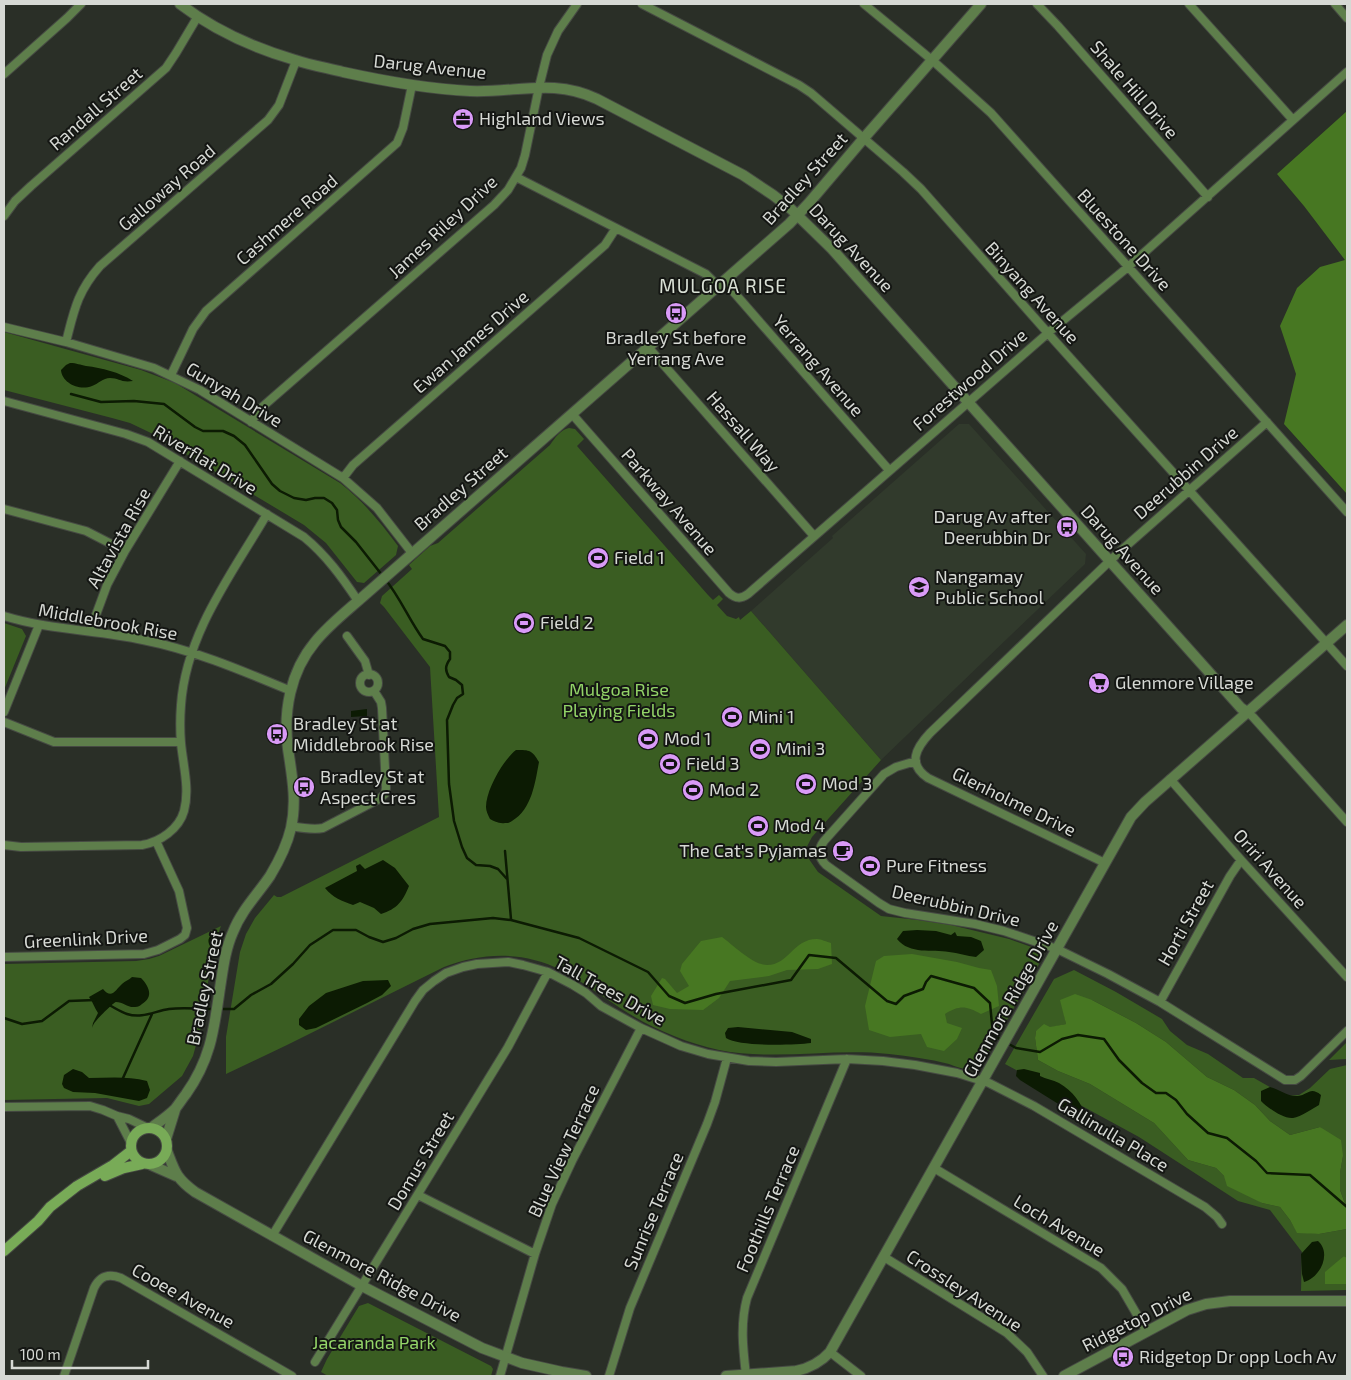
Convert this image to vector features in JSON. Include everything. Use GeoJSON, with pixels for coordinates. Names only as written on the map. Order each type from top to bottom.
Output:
{"type":"FeatureCollection","features":[{"type":"Feature","properties":{"kind":"main road"},"geometry":{"type":"LineString","coordinates":[[4,1252],[38,1221],[50,1207],[77,1186],[112,1165],[131,1147],[136,1134],[140,1130],[150,1128],[160,1132],[166,1139],[166,1151],[161,1160],[124,1168],[108,1174],[74,1196],[48,1218],[38,1221]]}},
{"type":"Feature","properties":{"kind":"main road"},"geometry":{"type":"LineString","coordinates":[[131,1147],[134,1158],[147,1164]]}},
{"type":"Feature","properties":{"kind":"street"},"geometry":{"type":"LineString","coordinates":[[4,74],[81,4]]}},
{"type":"Feature","properties":{"kind":"street","name":"Darug Avenue"},"geometry":{"type":"LineString","coordinates":[[180,4],[240,41],[296,61],[378,80],[470,91],[553,87],[580,92],[731,168],[773,195],[798,215],[832,249],[1109,561],[1247,712]]}},
{"type":"Feature","properties":{"kind":"street","name":"James Riley Drive"},"geometry":{"type":"LineString","coordinates":[[252,422],[263,407],[494,205],[508,190],[516,177],[525,155],[546,59],[562,25],[577,4]]}},
{"type":"Feature","properties":{"kind":"street","name":"Binyang Avenue"},"geometry":{"type":"LineString","coordinates":[[642,4],[794,82],[811,93],[915,183],[1347,666]]}},
{"type":"Feature","properties":{"kind":"street","name":"Bluestone Drive"},"geometry":{"type":"LineString","coordinates":[[864,4],[932,60],[991,113],[1347,512]]}},
{"type":"Feature","properties":{"kind":"street","name":"Bradley Street"},"geometry":{"type":"LineString","coordinates":[[166,1139],[175,1109],[195,1080],[211,1044],[226,953],[233,932],[246,907],[278,862],[292,826],[294,793],[286,723],[291,691],[304,657],[313,644],[358,600],[798,215],[981,4]]}},
{"type":"Feature","properties":{"kind":"street","name":"Shale Hill Drive"},"geometry":{"type":"LineString","coordinates":[[1037,4],[1208,196]]}},
{"type":"Feature","properties":{"kind":"street"},"geometry":{"type":"LineString","coordinates":[[1189,4],[1293,120]]}},
{"type":"Feature","properties":{"kind":"street"},"geometry":{"type":"LineString","coordinates":[[1335,4],[1347,18]]}},
{"type":"Feature","properties":{"kind":"street","name":"Randall Street"},"geometry":{"type":"LineString","coordinates":[[4,216],[15,201],[31,186],[166,68],[198,16]]}},
{"type":"Feature","properties":{"kind":"street","name":"Galloway Road"},"geometry":{"type":"LineString","coordinates":[[66,342],[78,300],[93,274],[268,120],[279,105],[296,61]]}},
{"type":"Feature","properties":{"kind":"street","name":"Forestwood Drive"},"geometry":{"type":"LineString","coordinates":[[748,594],[1048,333],[1128,267],[1347,72]]}},
{"type":"Feature","properties":{"kind":"street","name":"Cashmere Road"},"geometry":{"type":"LineString","coordinates":[[171,375],[193,329],[206,310],[396,143],[404,128],[412,85]]}},
{"type":"Feature","properties":{"kind":"street","name":"Yerrang Avenue"},"geometry":{"type":"LineString","coordinates":[[516,177],[706,274],[721,284],[889,470]]}},
{"type":"Feature","properties":{"kind":"street","name":"Ewan James Drive"},"geometry":{"type":"LineString","coordinates":[[343,478],[353,465],[605,245],[616,228]]}},
{"type":"Feature","properties":{"kind":"street","name":"Gunyah Drive"},"geometry":{"type":"LineString","coordinates":[[4,327],[66,342],[154,368],[200,390],[343,478],[377,508],[412,554]]}},
{"type":"Feature","properties":{"kind":"street","name":"Hassall Way"},"geometry":{"type":"LineString","coordinates":[[648,347],[814,536]]}},
{"type":"Feature","properties":{"kind":"street","name":"Riverflat Drive"},"geometry":{"type":"LineString","coordinates":[[4,401],[126,434],[148,442],[304,537],[335,568],[358,600]]}},
{"type":"Feature","properties":{"kind":"street","name":"Parkway Avenue"},"geometry":{"type":"LineString","coordinates":[[572,414],[729,593],[733,597],[739,598],[748,594]]}},
{"type":"Feature","properties":{"kind":"street","name":"Deerubbin Drive"},"geometry":{"type":"LineString","coordinates":[[1266,422],[1109,561],[930,733],[917,750],[916,761],[896,767],[878,780],[822,844],[820,852],[822,860],[826,865],[889,909],[1004,931],[1057,949],[1160,1002],[1288,1080],[1294,1080],[1301,1076],[1347,1031]]}},
{"type":"Feature","properties":{"kind":"street","name":"Altavista Rise"},"geometry":{"type":"LineString","coordinates":[[90,631],[107,585],[125,551],[180,461]]}},
{"type":"Feature","properties":{"kind":"street"},"geometry":{"type":"LineString","coordinates":[[4,509],[86,531],[125,551]]}},
{"type":"Feature","properties":{"kind":"street"},"geometry":{"type":"LineString","coordinates":[[4,845],[21,847],[142,845],[156,841],[164,836],[181,818],[184,812],[186,790],[181,742],[181,704],[191,653],[208,612],[267,514]]}},
{"type":"Feature","properties":{"kind":"street","name":"Middlebrook Rise"},"geometry":{"type":"LineString","coordinates":[[4,616],[20,621],[143,640],[191,653],[291,691]]}},
{"type":"Feature","properties":{"kind":"street"},"geometry":{"type":"LineString","coordinates":[[4,712],[39,624]]}},
{"type":"Feature","properties":{"kind":"street","name":"Glenmore Ridge Drive"},"geometry":{"type":"LineString","coordinates":[[726,1376],[806,1369],[816,1365],[830,1352],[1131,817],[1170,779],[1347,625]]}},
{"type":"Feature","properties":{"kind":"street"},"geometry":{"type":"LineString","coordinates":[[347,636],[365,661],[369,675]]}},
{"type":"Feature","properties":{"kind":"street"},"geometry":{"type":"LineString","coordinates":[[364,676],[374,676],[378,681],[374,691],[368,692],[362,687],[364,676]]}},
{"type":"Feature","properties":{"kind":"street"},"geometry":{"type":"LineString","coordinates":[[292,826],[304,829],[324,828],[380,799],[385,794],[382,708],[381,702],[374,691]]}},
{"type":"Feature","properties":{"kind":"street"},"geometry":{"type":"LineString","coordinates":[[1247,712],[1347,822]]}},
{"type":"Feature","properties":{"kind":"street"},"geometry":{"type":"LineString","coordinates":[[4,722],[54,742],[181,742]]}},
{"type":"Feature","properties":{"kind":"street","name":"Glenholme Drive"},"geometry":{"type":"LineString","coordinates":[[916,761],[920,771],[928,778],[1105,863]]}},
{"type":"Feature","properties":{"kind":"street","name":"Oriri Avenue"},"geometry":{"type":"LineString","coordinates":[[1170,779],[1347,977]]}},
{"type":"Feature","properties":{"kind":"street","name":"Greenlink Drive"},"geometry":{"type":"LineString","coordinates":[[4,957],[144,954],[158,950],[183,937],[187,932],[187,924],[179,891],[156,841]]}},
{"type":"Feature","properties":{"kind":"street","name":"Horti Street"},"geometry":{"type":"LineString","coordinates":[[1160,1002],[1230,876],[1241,860]]}},
{"type":"Feature","properties":{"kind":"street","name":"Tall Trees Drive"},"geometry":{"type":"LineString","coordinates":[[272,1236],[424,990],[446,973],[463,967],[508,962],[523,964],[548,972],[580,989],[601,1006],[641,1028],[681,1046],[727,1058],[776,1062],[847,1059],[883,1061],[956,1073],[983,1081]]}},
{"type":"Feature","properties":{"kind":"street","name":"Domus Street"},"geometry":{"type":"LineString","coordinates":[[315,1362],[508,1047],[548,972]]}},
{"type":"Feature","properties":{"kind":"street","name":"Blue View Terrace"},"geometry":{"type":"LineString","coordinates":[[500,1376],[535,1254],[552,1204],[572,1161],[641,1028]]}},
{"type":"Feature","properties":{"kind":"street","name":"Sunrise Terrace"},"geometry":{"type":"LineString","coordinates":[[609,1376],[630,1308],[707,1124],[722,1082],[727,1058]]}},
{"type":"Feature","properties":{"kind":"street","name":"Foothills Terrace"},"geometry":{"type":"LineString","coordinates":[[746,1375],[742,1324],[747,1298],[847,1059]]}},
{"type":"Feature","properties":{"kind":"street","name":"Gallinulla Place"},"geometry":{"type":"LineString","coordinates":[[983,1081],[1034,1106],[1205,1207],[1222,1224]]}},
{"type":"Feature","properties":{"kind":"street"},"geometry":{"type":"LineString","coordinates":[[4,1107],[90,1106],[117,1116],[129,1118],[150,1128]]}},
{"type":"Feature","properties":{"kind":"street","name":"Bradley Street"},"geometry":{"type":"LineString","coordinates":[[150,1128],[175,1109]]}},
{"type":"Feature","properties":{"kind":"street"},"geometry":{"type":"LineString","coordinates":[[117,1116],[131,1147]]}},
{"type":"Feature","properties":{"kind":"street","name":"Glenmore Ridge Drive"},"geometry":{"type":"LineString","coordinates":[[166,1151],[176,1176]]}},
{"type":"Feature","properties":{"kind":"street","name":"Glenmore Ridge Drive"},"geometry":{"type":"LineString","coordinates":[[147,1164],[176,1176],[203,1197],[272,1236],[362,1286],[482,1348],[541,1368],[586,1376]]}},
{"type":"Feature","properties":{"kind":"street","name":"Loch Avenue"},"geometry":{"type":"LineString","coordinates":[[934,1168],[1101,1268],[1125,1292],[1147,1332]]}},
{"type":"Feature","properties":{"kind":"street"},"geometry":{"type":"LineString","coordinates":[[418,1195],[535,1254]]}},
{"type":"Feature","properties":{"kind":"street","name":"Crossley Avenue"},"geometry":{"type":"LineString","coordinates":[[884,1257],[1007,1333],[1027,1352],[1043,1376]]}},
{"type":"Feature","properties":{"kind":"street","name":"Cooee Avenue"},"geometry":{"type":"LineString","coordinates":[[64,1376],[94,1288],[102,1278],[111,1275],[121,1278],[290,1375]]}},
{"type":"Feature","properties":{"kind":"street","name":"Ridgetop Drive"},"geometry":{"type":"LineString","coordinates":[[1064,1376],[1194,1307],[1230,1301],[1347,1301]]}},
{"type":"Feature","properties":{"kind":"street"},"geometry":{"type":"LineString","coordinates":[[830,1352],[861,1376]]}},
{"type":"Feature","properties":{"kind":"shaded area"},"geometry":{"type":"Polygon","coordinates":[[[70,363],[110,371],[133,381],[110,378],[92,386],[77,387],[64,379],[62,375],[61,370],[70,363]]]}},
{"type":"Feature","properties":{"kind":"shaded area","name":"Nangamay Public School"},"geometry":{"type":"Polygon","coordinates":[[[959,424],[969,424],[1086,554],[1085,564],[881,760],[751,611],[833,538],[832,536],[959,424]]]}},
{"type":"Feature","properties":{"kind":"shaded area"},"geometry":{"type":"Polygon","coordinates":[[[367,709],[367,716],[351,717],[351,711],[367,709]]]}},
{"type":"Feature","properties":{"kind":"shaded area"},"geometry":{"type":"Polygon","coordinates":[[[516,750],[530,752],[539,762],[534,787],[528,803],[519,816],[509,823],[499,823],[490,819],[486,810],[487,800],[496,776],[516,750]]]}},
{"type":"Feature","properties":{"kind":"shaded area"},"geometry":{"type":"Polygon","coordinates":[[[383,860],[395,868],[409,886],[399,904],[387,912],[381,914],[374,908],[360,902],[353,905],[345,902],[334,897],[325,888],[357,871],[356,866],[360,864],[365,869],[383,860]]]}},
{"type":"Feature","properties":{"kind":"shaded area"},"geometry":{"type":"Polygon","coordinates":[[[903,931],[936,931],[951,935],[955,932],[957,936],[971,937],[981,941],[984,950],[976,957],[915,949],[902,944],[897,939],[903,931]]]}},
{"type":"Feature","properties":{"kind":"shaded area"},"geometry":{"type":"Polygon","coordinates":[[[220,933],[215,948],[212,949],[208,941],[209,938],[212,934],[220,933]]]}},
{"type":"Feature","properties":{"kind":"shaded area"},"geometry":{"type":"Polygon","coordinates":[[[132,977],[141,978],[146,984],[149,995],[146,1001],[139,1006],[132,1007],[116,1002],[94,1023],[92,1028],[93,1023],[98,1013],[89,997],[103,989],[111,994],[132,977]]]}},
{"type":"Feature","properties":{"kind":"shaded area"},"geometry":{"type":"Polygon","coordinates":[[[388,980],[391,986],[382,995],[367,1003],[316,1028],[306,1030],[299,1025],[299,1019],[309,1006],[326,993],[363,981],[388,980]]]}},
{"type":"Feature","properties":{"kind":"shaded area"},"geometry":{"type":"Polygon","coordinates":[[[738,1027],[792,1032],[811,1039],[811,1043],[755,1044],[733,1041],[726,1038],[725,1033],[728,1028],[738,1027]]]}},
{"type":"Feature","properties":{"kind":"shaded area"},"geometry":{"type":"Polygon","coordinates":[[[73,1069],[82,1072],[89,1078],[140,1079],[147,1081],[150,1090],[147,1098],[139,1101],[95,1093],[73,1092],[64,1088],[62,1084],[64,1075],[73,1069]]]}},
{"type":"Feature","properties":{"kind":"shaded area"},"geometry":{"type":"Polygon","coordinates":[[[1024,1069],[1040,1073],[1040,1076],[1064,1086],[1076,1098],[1087,1117],[1076,1115],[1020,1080],[1016,1076],[1017,1070],[1024,1069]]]}},
{"type":"Feature","properties":{"kind":"shaded area"},"geometry":{"type":"Polygon","coordinates":[[[1270,1087],[1294,1096],[1312,1091],[1317,1092],[1321,1095],[1319,1105],[1296,1117],[1285,1117],[1261,1101],[1261,1091],[1270,1087]]]}},
{"type":"Feature","properties":{"kind":"shaded area"},"geometry":{"type":"Polygon","coordinates":[[[1318,1241],[1324,1252],[1322,1264],[1315,1276],[1304,1282],[1301,1254],[1312,1242],[1318,1241]]]}},
{"type":"Feature","properties":{"kind":"green space"},"geometry":{"type":"Polygon","coordinates":[[[1347,111],[1347,494],[1284,424],[1296,374],[1280,326],[1297,288],[1320,267],[1345,260],[1277,174],[1347,111]]]}},
{"type":"Feature","properties":{"kind":"green space"},"geometry":{"type":"Polygon","coordinates":[[[4,332],[141,370],[175,383],[340,483],[364,505],[392,537],[398,546],[396,555],[364,583],[357,582],[326,543],[304,525],[151,433],[130,423],[4,390],[4,332]]]}},
{"type":"Feature","properties":{"kind":"green space","name":"Mulgoa Rise Playing Fields"},"geometry":{"type":"Polygon","coordinates":[[[569,428],[575,429],[584,439],[577,446],[708,595],[713,600],[719,595],[723,599],[717,605],[727,616],[736,619],[739,617],[740,620],[751,611],[881,760],[812,837],[804,852],[818,872],[881,916],[951,925],[1009,939],[1037,949],[1041,959],[1038,966],[981,1065],[972,1069],[965,1069],[919,1058],[889,1054],[846,1052],[782,1055],[719,1050],[684,1040],[650,1025],[570,975],[547,964],[518,957],[488,956],[473,958],[444,967],[226,1074],[226,1037],[240,952],[246,934],[255,918],[274,895],[281,897],[439,817],[430,667],[380,603],[382,596],[412,569],[409,565],[430,546],[438,543],[550,445],[560,432],[569,428]]]}},
{"type":"Feature","properties":{"kind":"green space"},"geometry":{"type":"Polygon","coordinates":[[[4,623],[22,629],[26,636],[4,690],[4,623]]]}},
{"type":"Feature","properties":{"kind":"green space"},"geometry":{"type":"Polygon","coordinates":[[[221,926],[214,945],[201,1027],[193,1056],[182,1076],[149,1104],[139,1106],[107,1098],[4,1100],[4,964],[136,961],[149,959],[221,926]]]}},
{"type":"Feature","properties":{"kind":"green space"},"geometry":{"type":"Polygon","coordinates":[[[722,937],[756,962],[767,965],[781,961],[802,943],[820,939],[831,943],[832,964],[818,969],[787,970],[769,976],[730,981],[719,998],[703,1010],[670,1009],[653,1005],[651,996],[662,978],[677,993],[689,986],[680,971],[682,964],[701,941],[722,937]]]}},
{"type":"Feature","properties":{"kind":"green space"},"geometry":{"type":"Polygon","coordinates":[[[912,954],[991,970],[997,986],[999,1006],[981,1014],[971,1009],[959,1008],[945,1014],[947,1023],[962,1028],[957,1039],[944,1051],[927,1047],[921,1034],[890,1037],[869,1030],[865,1006],[876,961],[884,956],[912,954]]]}},
{"type":"Feature","properties":{"kind":"green space"},"geometry":{"type":"Polygon","coordinates":[[[1074,970],[1162,1019],[1170,1031],[1187,1045],[1208,1054],[1243,1078],[1254,1078],[1286,1096],[1299,1095],[1310,1088],[1330,1069],[1347,1065],[1347,1209],[1340,1190],[1343,1156],[1320,1127],[1290,1135],[1270,1121],[1255,1105],[1234,1090],[1207,1077],[1166,1042],[1136,1023],[1092,1000],[1064,1013],[1066,1024],[1036,1031],[1035,1038],[1038,1060],[1058,1071],[1090,1084],[1154,1123],[1188,1160],[1216,1168],[1224,1176],[1262,1203],[1280,1207],[1297,1232],[1319,1234],[1347,1229],[1347,1258],[1344,1256],[1325,1283],[1347,1284],[1347,1290],[1301,1291],[1302,1252],[1270,1210],[1238,1201],[1139,1137],[1005,1064],[1054,979],[1074,970]]]}},
{"type":"Feature","properties":{"kind":"green space"},"geometry":{"type":"Polygon","coordinates":[[[1075,994],[1092,1000],[1136,1023],[1166,1042],[1207,1077],[1234,1090],[1255,1105],[1270,1121],[1290,1135],[1320,1127],[1341,1140],[1343,1156],[1340,1190],[1347,1209],[1347,1229],[1319,1234],[1297,1233],[1280,1207],[1262,1203],[1227,1186],[1224,1176],[1216,1168],[1188,1160],[1154,1123],[1090,1084],[1058,1071],[1038,1060],[1036,1031],[1044,1024],[1050,1027],[1066,1024],[1060,1000],[1075,994]]]}},
{"type":"Feature","properties":{"kind":"green space"},"geometry":{"type":"Polygon","coordinates":[[[1347,1042],[1347,1059],[1329,1060],[1347,1042]]]}},
{"type":"Feature","properties":{"kind":"green space"},"geometry":{"type":"Polygon","coordinates":[[[1344,1256],[1347,1258],[1347,1284],[1325,1284],[1325,1272],[1344,1256]]]}},
{"type":"Feature","properties":{"kind":"green space","name":"Jacaranda Park"},"geometry":{"type":"Polygon","coordinates":[[[368,1303],[491,1366],[493,1369],[491,1376],[328,1376],[321,1372],[359,1306],[368,1303]]]}},
{"type":"Feature","properties":{"kind":"waterway"},"geometry":{"type":"LineString","coordinates":[[71,394],[101,402],[134,401],[164,404],[203,431],[223,431],[234,436],[245,445],[272,484],[280,491],[294,498],[306,500],[324,498],[332,503],[337,510],[341,527],[356,542],[382,575]]}},
{"type":"Feature","properties":{"kind":"waterway"},"geometry":{"type":"LineString","coordinates":[[385,579],[423,639],[445,646],[450,652],[450,659],[446,666],[447,672],[449,677],[462,685],[463,694],[457,698],[447,720],[449,784],[454,821],[467,858],[476,865],[490,866],[498,869],[507,879]]}},
{"type":"Feature","properties":{"kind":"waterway"},"geometry":{"type":"LineString","coordinates":[[505,851],[511,919]]}},
{"type":"Feature","properties":{"kind":"waterway"},"geometry":{"type":"LineString","coordinates":[[221,1009],[234,1009],[251,995],[271,984],[310,945],[333,930],[356,930],[383,942],[430,924],[493,918],[511,920],[579,938],[648,972],[669,996],[685,1003],[716,994],[791,980],[809,955],[836,958],[887,1001],[896,1004],[904,996],[923,989],[931,976],[974,988],[990,1003],[993,1035],[1003,1041]]}},
{"type":"Feature","properties":{"kind":"waterway"},"geometry":{"type":"LineString","coordinates":[[4,1018],[22,1024],[42,1021],[69,1001],[95,1000]]}},
{"type":"Feature","properties":{"kind":"waterway"},"geometry":{"type":"LineString","coordinates":[[109,1005],[127,1014],[138,1016],[175,1008],[213,1009]]}},
{"type":"Feature","properties":{"kind":"waterway"},"geometry":{"type":"LineString","coordinates":[[123,1078],[152,1014]]}},
{"type":"Feature","properties":{"kind":"waterway"},"geometry":{"type":"LineString","coordinates":[[1007,1043],[1016,1048],[1040,1052],[1062,1039],[1078,1035],[1104,1039],[1119,1060],[1142,1083],[1156,1093],[1166,1093],[1176,1100],[1187,1114],[1208,1133],[1227,1138],[1256,1161],[1267,1173],[1310,1175],[1347,1207]]}},
{"type":"Feature","properties":{"kind":"place","name":"Highland Views"},"geometry":{"type":"Point","coordinates":[463,119]}},
{"type":"Feature","properties":{"kind":"place","name":"Bradley St before Yerrang Ave"},"geometry":{"type":"Point","coordinates":[676,313]}},
{"type":"Feature","properties":{"kind":"place","name":"Darug Av after Deerubbin Dr"},"geometry":{"type":"Point","coordinates":[1067,527]}},
{"type":"Feature","properties":{"kind":"place","name":"Field 1"},"geometry":{"type":"Point","coordinates":[598,558]}},
{"type":"Feature","properties":{"kind":"place","name":"Nangamay Public School"},"geometry":{"type":"Point","coordinates":[919,587]}},
{"type":"Feature","properties":{"kind":"place","name":"Field 2"},"geometry":{"type":"Point","coordinates":[524,623]}},
{"type":"Feature","properties":{"kind":"place","name":"Glenmore Village"},"geometry":{"type":"Point","coordinates":[1099,683]}},
{"type":"Feature","properties":{"kind":"place","name":"Mini 1"},"geometry":{"type":"Point","coordinates":[732,717]}},
{"type":"Feature","properties":{"kind":"place","name":"Bradley St at Middlebrook Rise"},"geometry":{"type":"Point","coordinates":[277,734]}},
{"type":"Feature","properties":{"kind":"place","name":"Mod 1"},"geometry":{"type":"Point","coordinates":[648,739]}},
{"type":"Feature","properties":{"kind":"place","name":"Mini 3"},"geometry":{"type":"Point","coordinates":[760,749]}},
{"type":"Feature","properties":{"kind":"place","name":"Field 3"},"geometry":{"type":"Point","coordinates":[670,764]}},
{"type":"Feature","properties":{"kind":"place","name":"Mod 3"},"geometry":{"type":"Point","coordinates":[806,784]}},
{"type":"Feature","properties":{"kind":"place","name":"Bradley St at Aspect Cres"},"geometry":{"type":"Point","coordinates":[304,787]}},
{"type":"Feature","properties":{"kind":"place","name":"Mod 2"},"geometry":{"type":"Point","coordinates":[693,790]}},
{"type":"Feature","properties":{"kind":"place","name":"Mod 4"},"geometry":{"type":"Point","coordinates":[758,826]}},
{"type":"Feature","properties":{"kind":"place","name":"The Cat's Pyjamas"},"geometry":{"type":"Point","coordinates":[843,851]}},
{"type":"Feature","properties":{"kind":"place","name":"Pure Fitness"},"geometry":{"type":"Point","coordinates":[870,866]}},
{"type":"Feature","properties":{"kind":"place","name":"Ridgetop Dr opp Loch Av"},"geometry":{"type":"Point","coordinates":[1123,1357]}},
{"type":"Feature","properties":{"kind":"district","name":"MULGOA RISE"},"geometry":{"type":"Point","coordinates":[723,286]}}]}
